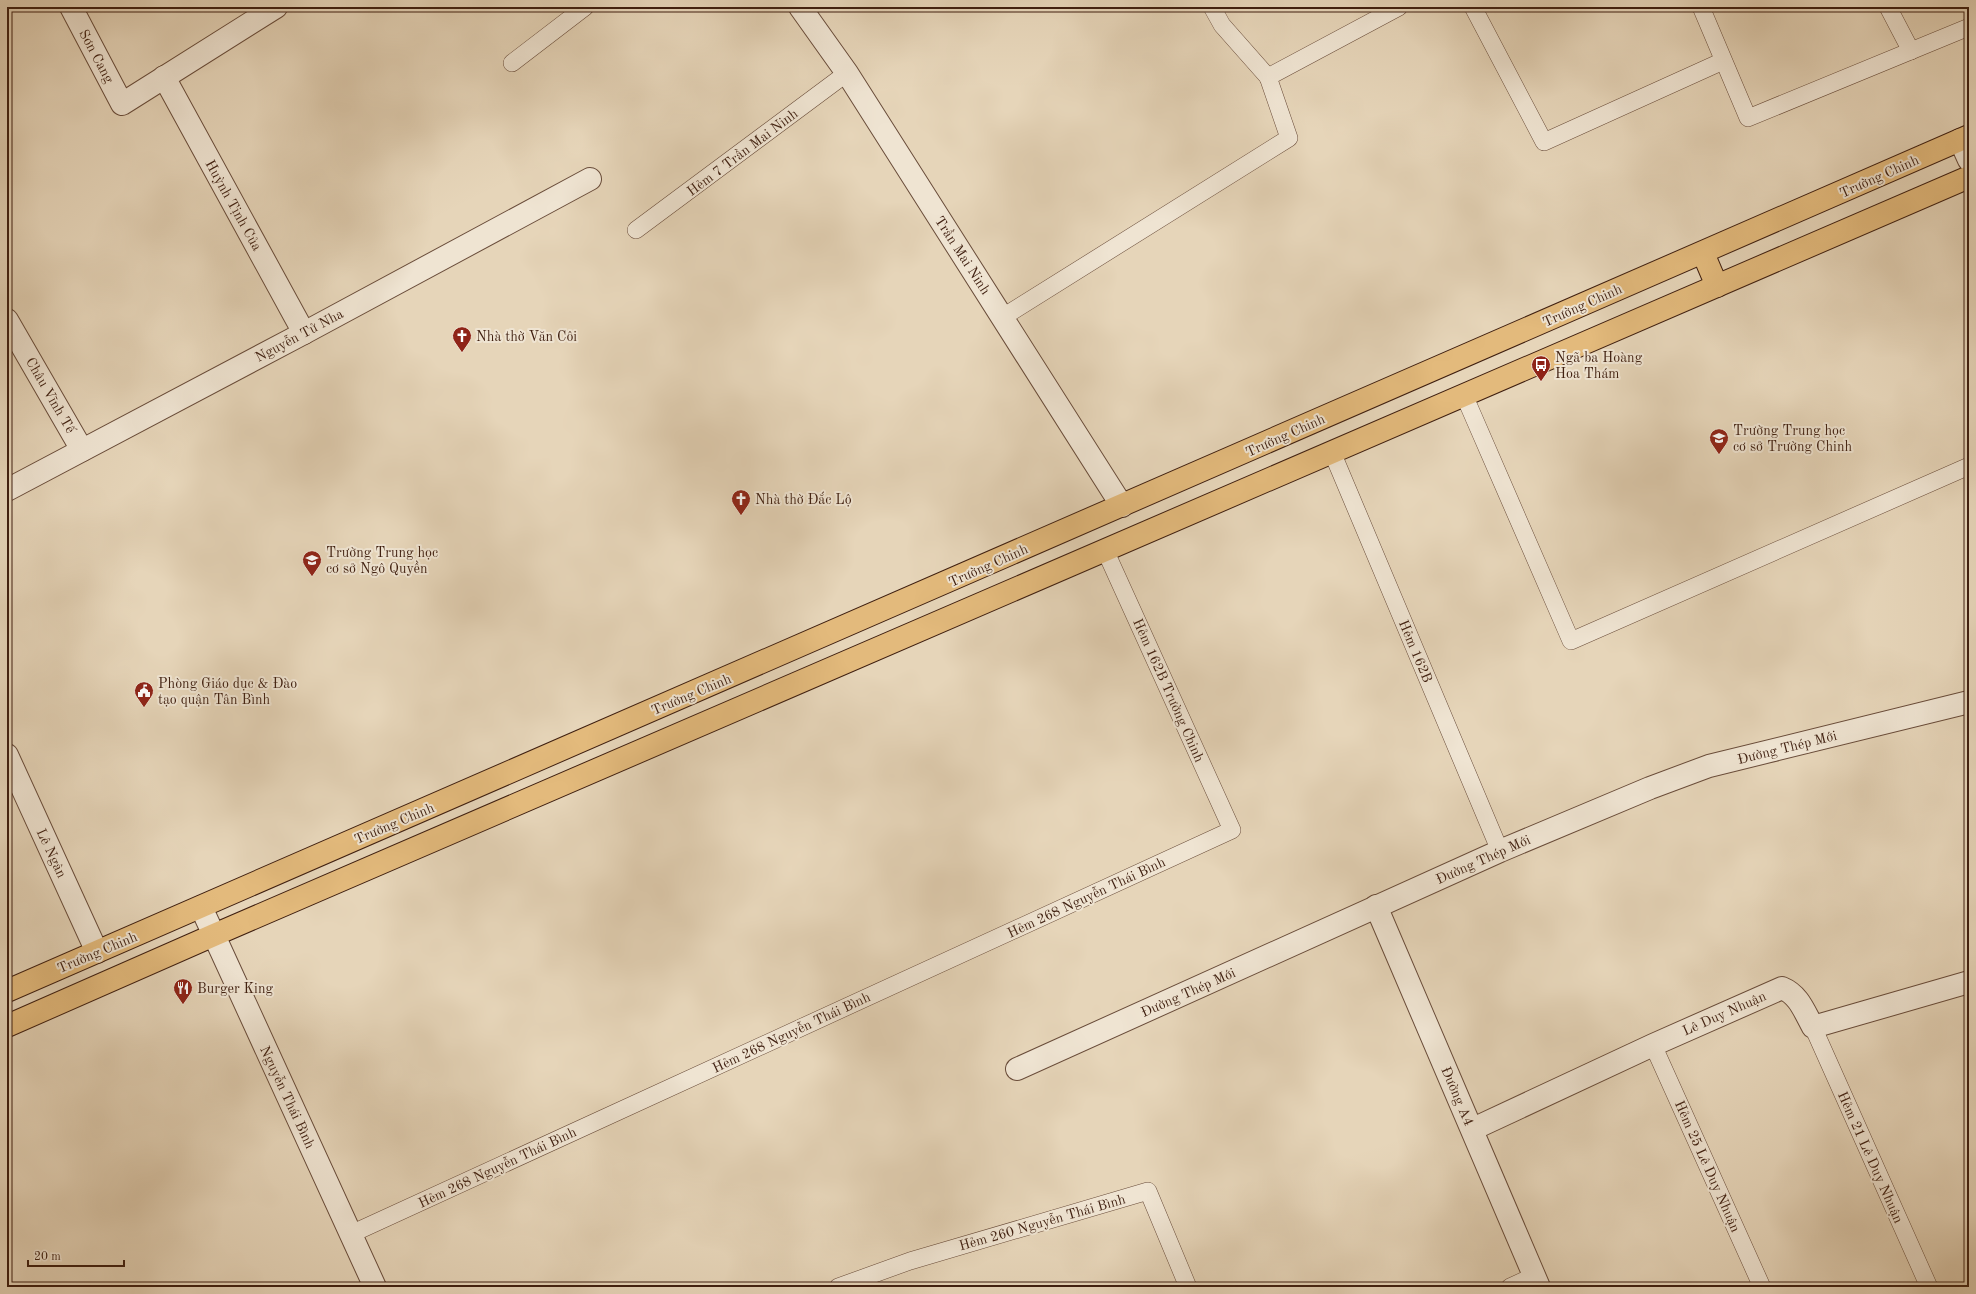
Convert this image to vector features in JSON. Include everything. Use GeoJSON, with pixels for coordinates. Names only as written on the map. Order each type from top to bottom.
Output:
{"type":"FeatureCollection","features":[{"type":"Feature","properties":{"kind":"main road","name":"Trường Chinh"},"geometry":{"type":"LineString","coordinates":[[7,991],[1965,138]]}},
{"type":"Feature","properties":{"kind":"main road"},"geometry":{"type":"LineString","coordinates":[[7,1026],[214,935],[1969,177]]}},
{"type":"Feature","properties":{"kind":"main road"},"geometry":{"type":"LineString","coordinates":[[1703,253],[1716,286]]}},
{"type":"Feature","properties":{"kind":"street","name":"Sơn Cang"},"geometry":{"type":"LineString","coordinates":[[71,7],[122,104],[164,77]]}},
{"type":"Feature","properties":{"kind":"street"},"geometry":{"type":"LineString","coordinates":[[164,77],[276,7]]}},
{"type":"Feature","properties":{"kind":"street","name":"Trần Mai Ninh"},"geometry":{"type":"LineString","coordinates":[[800,7],[848,73],[1122,506]]}},
{"type":"Feature","properties":{"kind":"street","name":"Huỳnh Tịnh Của"},"geometry":{"type":"LineString","coordinates":[[164,77],[304,333]]}},
{"type":"Feature","properties":{"kind":"street"},"geometry":{"type":"LineString","coordinates":[[1965,138],[1969,160]]}},
{"type":"Feature","properties":{"kind":"street","name":"Nguyễn Tử Nha"},"geometry":{"type":"LineString","coordinates":[[7,490],[304,333],[590,179]]}},
{"type":"Feature","properties":{"kind":"street","name":"Châu Vĩnh Tế"},"geometry":{"type":"LineString","coordinates":[[7,320],[82,450]]}},
{"type":"Feature","properties":{"kind":"street","name":"Đường Thép Mới"},"geometry":{"type":"LineString","coordinates":[[1017,1069],[1376,906],[1500,851],[1650,788],[1709,766],[1969,702]]}},
{"type":"Feature","properties":{"kind":"street","name":"Lê Ngân"},"geometry":{"type":"LineString","coordinates":[[7,755],[97,952]]}},
{"type":"Feature","properties":{"kind":"street","name":"Đường A4"},"geometry":{"type":"LineString","coordinates":[[1376,906],[1537,1281]]}},
{"type":"Feature","properties":{"kind":"street","name":"Nguyễn Thái Bình"},"geometry":{"type":"LineString","coordinates":[[201,907],[376,1287]]}},
{"type":"Feature","properties":{"kind":"street"},"geometry":{"type":"LineString","coordinates":[[1813,1027],[1969,982]]}},
{"type":"Feature","properties":{"kind":"street","name":"Lê Duy Nhuận"},"geometry":{"type":"LineString","coordinates":[[1473,1129],[1653,1045],[1782,988],[1798,998],[1813,1027]]}},
{"type":"Feature","properties":{"kind":"lane"},"geometry":{"type":"LineString","coordinates":[[512,63],[585,7]]}},
{"type":"Feature","properties":{"kind":"lane"},"geometry":{"type":"LineString","coordinates":[[1003,317],[1289,138],[1268,77],[1222,25],[1212,7]]}},
{"type":"Feature","properties":{"kind":"lane"},"geometry":{"type":"LineString","coordinates":[[1268,77],[1399,7]]}},
{"type":"Feature","properties":{"kind":"lane"},"geometry":{"type":"LineString","coordinates":[[1473,7],[1544,142],[1723,61]]}},
{"type":"Feature","properties":{"kind":"lane"},"geometry":{"type":"LineString","coordinates":[[1888,7],[1911,51]]}},
{"type":"Feature","properties":{"kind":"lane"},"geometry":{"type":"LineString","coordinates":[[1703,8],[1723,61],[1748,118],[1969,27]]}},
{"type":"Feature","properties":{"kind":"lane","name":"Hẻm 7 Trần Mai Ninh"},"geometry":{"type":"LineString","coordinates":[[636,230],[848,73]]}},
{"type":"Feature","properties":{"kind":"lane"},"geometry":{"type":"LineString","coordinates":[[1464,395],[1571,641],[1969,466]]}},
{"type":"Feature","properties":{"kind":"lane","name":"Hẻm 162B"},"geometry":{"type":"LineString","coordinates":[[1332,452],[1500,851]]}},
{"type":"Feature","properties":{"kind":"lane","name":"Hẻm 162B Trường Chinh"},"geometry":{"type":"LineString","coordinates":[[1105,550],[1232,830]]}},
{"type":"Feature","properties":{"kind":"lane","name":"Hẻm 268 Nguyễn Thái Bình"},"geometry":{"type":"LineString","coordinates":[[351,1234],[1232,830]]}},
{"type":"Feature","properties":{"kind":"lane","name":"Hẻm 21 Lê Duy Nhuận"},"geometry":{"type":"LineString","coordinates":[[1813,1027],[1929,1287]]}},
{"type":"Feature","properties":{"kind":"lane","name":"Hẻm 25 Lê Duy Nhuận"},"geometry":{"type":"LineString","coordinates":[[1653,1045],[1762,1287]]}},
{"type":"Feature","properties":{"kind":"lane","name":"Hẻm 260 Nguyễn Thái Bình"},"geometry":{"type":"LineString","coordinates":[[838,1287],[910,1261],[1148,1190],[1188,1287]]}},
{"type":"Feature","properties":{"kind":"lane"},"geometry":{"type":"LineString","coordinates":[[1510,1287],[1537,1281]]}},
{"type":"Feature","properties":{"kind":"place","name":"Nhà thờ Văn Côi"},"geometry":{"type":"Point","coordinates":[462,353]}},
{"type":"Feature","properties":{"kind":"place","name":"Ngã ba Hoàng Hoa Thám"},"geometry":{"type":"Point","coordinates":[1541,382]}},
{"type":"Feature","properties":{"kind":"place","name":"Trường Trung học cơ sở Trường Chinh"},"geometry":{"type":"Point","coordinates":[1719,455]}},
{"type":"Feature","properties":{"kind":"place","name":"Nhà thờ Đắc Lộ"},"geometry":{"type":"Point","coordinates":[741,516]}},
{"type":"Feature","properties":{"kind":"place","name":"Trường Trung học cơ sở Ngô Quyền"},"geometry":{"type":"Point","coordinates":[312,577]}},
{"type":"Feature","properties":{"kind":"place","name":"Phòng Giáo dục & Đào tạo quận Tân Bình"},"geometry":{"type":"Point","coordinates":[144,708]}},
{"type":"Feature","properties":{"kind":"place","name":"Burger King"},"geometry":{"type":"Point","coordinates":[183,1005]}}]}
